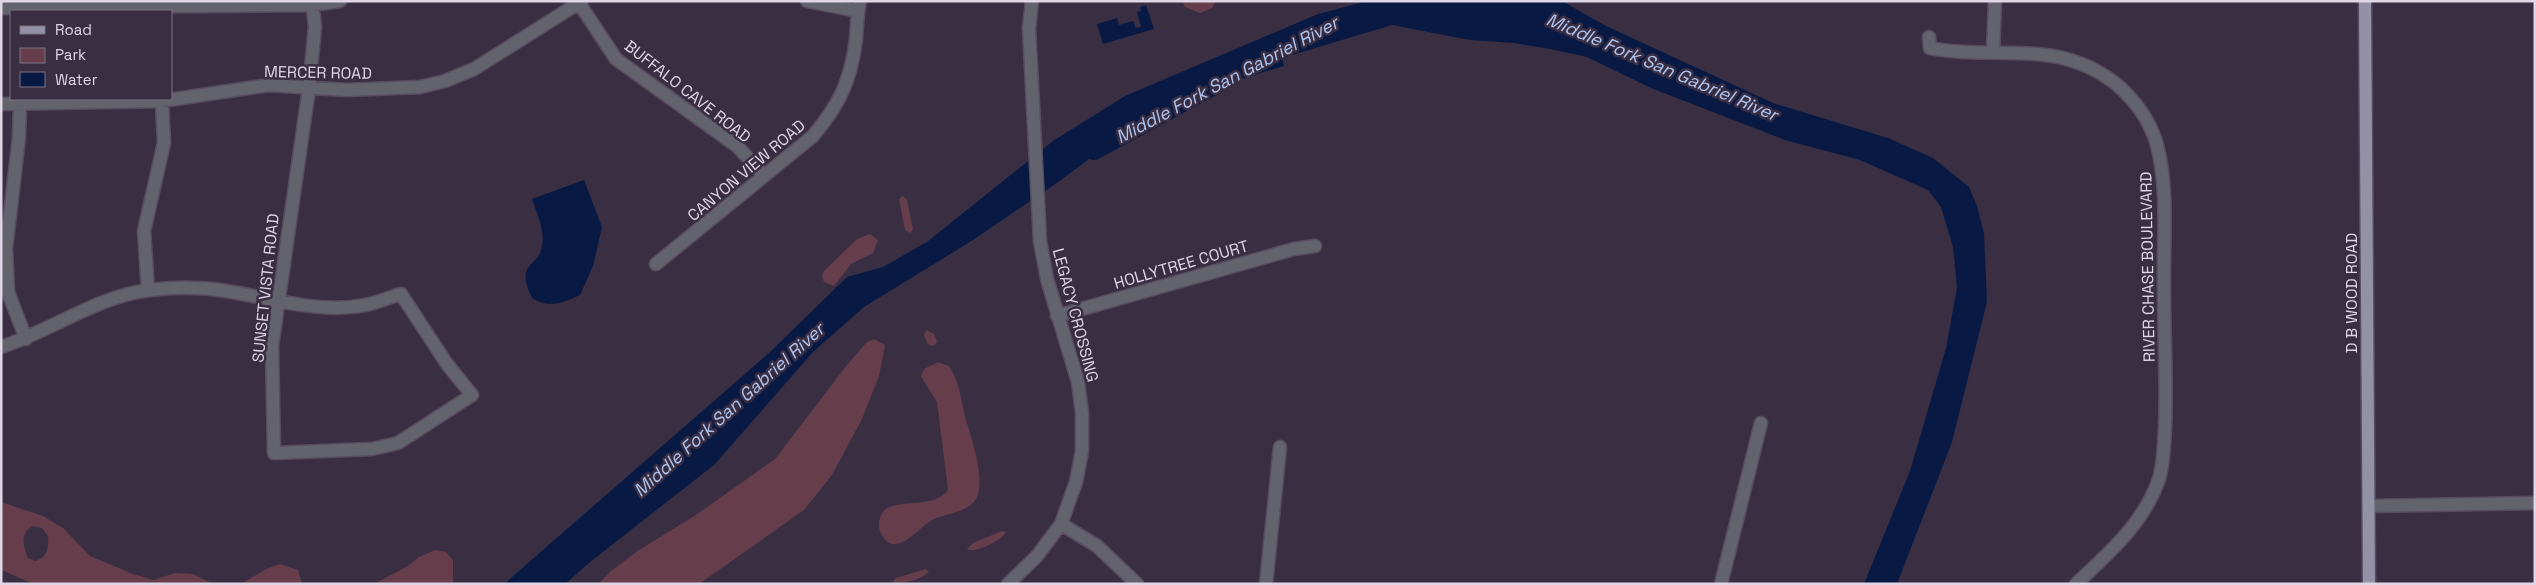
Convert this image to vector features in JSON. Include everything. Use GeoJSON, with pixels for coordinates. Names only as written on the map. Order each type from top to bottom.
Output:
{"type":"FeatureCollection","features":[{"type":"Feature","properties":{"kind":"main road","name":"D B WOOD ROAD"},"geometry":{"type":"LineString","coordinates":[[2365,1],[2369,584]]}},
{"type":"Feature","properties":{"kind":"street"},"geometry":{"type":"LineString","coordinates":[[1,8],[340,1]]}},
{"type":"Feature","properties":{"kind":"street"},"geometry":{"type":"LineString","coordinates":[[807,1],[859,6]]}},
{"type":"Feature","properties":{"kind":"street","name":"LEGACY CROSSING"},"geometry":{"type":"LineString","coordinates":[[1008,584],[1037,556],[1061,524],[1076,482],[1082,451],[1082,413],[1078,382],[1047,279],[1038,220],[1029,28],[1032,1]]}},
{"type":"Feature","properties":{"kind":"street"},"geometry":{"type":"LineString","coordinates":[[1993,52],[1995,1]]}},
{"type":"Feature","properties":{"kind":"street","name":"MERCER ROAD"},"geometry":{"type":"LineString","coordinates":[[172,100],[269,85],[386,90],[420,87],[445,81],[495,58],[580,2]]}},
{"type":"Feature","properties":{"kind":"street","name":"BUFFALO CAVE ROAD"},"geometry":{"type":"LineString","coordinates":[[580,2],[616,59],[738,147],[764,176]]}},
{"type":"Feature","properties":{"kind":"street","name":"SUNSET VISTA ROAD"},"geometry":{"type":"LineString","coordinates":[[278,300],[326,307],[364,305],[401,294],[447,364],[472,395],[398,443],[372,449],[274,453],[272,346],[278,300],[309,88],[315,26],[312,3]]}},
{"type":"Feature","properties":{"kind":"street","name":"CANYON VIEW ROAD"},"geometry":{"type":"LineString","coordinates":[[656,264],[813,136],[833,112],[847,82],[853,61],[859,6]]}},
{"type":"Feature","properties":{"kind":"street","name":"RIVER CHASE BOULEVARD"},"geometry":{"type":"LineString","coordinates":[[1929,37],[1930,48],[1958,53],[1993,52],[2056,55],[2089,66],[2129,96],[2142,113],[2150,126],[2161,163],[2166,399],[2164,458],[2159,478],[2142,516],[2126,535],[2076,584]]}},
{"type":"Feature","properties":{"kind":"street","name":"MERCER ROAD"},"geometry":{"type":"LineString","coordinates":[[1,104],[169,100]]}},
{"type":"Feature","properties":{"kind":"street"},"geometry":{"type":"LineString","coordinates":[[148,290],[144,231],[164,144],[162,101]]}},
{"type":"Feature","properties":{"kind":"street"},"geometry":{"type":"LineString","coordinates":[[20,104],[19,137],[6,249],[8,292],[26,339]]}},
{"type":"Feature","properties":{"kind":"street","name":"HOLLYTREE COURT"},"geometry":{"type":"LineString","coordinates":[[1057,316],[1294,249],[1315,246]]}},
{"type":"Feature","properties":{"kind":"street"},"geometry":{"type":"LineString","coordinates":[[1,347],[26,339],[94,307],[148,290],[189,288],[278,300]]}},
{"type":"Feature","properties":{"kind":"street"},"geometry":{"type":"LineString","coordinates":[[1721,584],[1761,424]]}},
{"type":"Feature","properties":{"kind":"street"},"geometry":{"type":"LineString","coordinates":[[1266,584],[1280,447]]}},
{"type":"Feature","properties":{"kind":"street"},"geometry":{"type":"LineString","coordinates":[[2369,506],[2535,503]]}},
{"type":"Feature","properties":{"kind":"street"},"geometry":{"type":"LineString","coordinates":[[1061,524],[1097,546],[1137,584]]}},
{"type":"Feature","properties":{"kind":"green space"},"geometry":{"type":"Polygon","coordinates":[[[1182,1],[1216,1],[1212,8],[1200,13],[1185,7],[1182,1]]]}},
{"type":"Feature","properties":{"kind":"green space"},"geometry":{"type":"Polygon","coordinates":[[[903,196],[907,200],[913,229],[910,233],[905,230],[899,199],[903,196]]]}},
{"type":"Feature","properties":{"kind":"green space"},"geometry":{"type":"Polygon","coordinates":[[[870,234],[878,240],[873,253],[851,264],[834,286],[824,282],[822,276],[824,271],[857,239],[870,234]]]}},
{"type":"Feature","properties":{"kind":"green space"},"geometry":{"type":"Polygon","coordinates":[[[927,330],[934,334],[937,341],[935,345],[931,346],[927,343],[924,334],[927,330]]]}},
{"type":"Feature","properties":{"kind":"green space"},"geometry":{"type":"Polygon","coordinates":[[[874,339],[885,345],[879,376],[862,419],[832,475],[804,510],[699,584],[598,584],[611,571],[639,550],[696,515],[775,459],[847,365],[867,342],[874,339]]]}},
{"type":"Feature","properties":{"kind":"green space"},"geometry":{"type":"Polygon","coordinates":[[[938,362],[949,366],[958,385],[977,460],[979,491],[976,499],[968,507],[932,520],[906,540],[892,544],[885,540],[879,528],[879,520],[884,510],[900,504],[926,502],[942,496],[948,490],[937,402],[921,376],[924,369],[938,362]]]}},
{"type":"Feature","properties":{"kind":"green space"},"geometry":{"type":"Polygon","coordinates":[[[1,502],[43,516],[63,528],[90,556],[133,574],[154,580],[175,573],[193,574],[213,584],[34,584],[1,570],[1,502]],[[32,526],[24,536],[28,558],[35,561],[43,557],[48,548],[48,536],[42,528],[32,526]]]}},
{"type":"Feature","properties":{"kind":"green space"},"geometry":{"type":"Polygon","coordinates":[[[1002,531],[1006,532],[1000,539],[976,550],[967,549],[973,543],[1002,531]]]}},
{"type":"Feature","properties":{"kind":"green space"},"geometry":{"type":"Polygon","coordinates":[[[435,550],[446,552],[453,560],[453,584],[374,584],[408,566],[419,557],[435,550]]]}},
{"type":"Feature","properties":{"kind":"green space"},"geometry":{"type":"Polygon","coordinates":[[[280,564],[298,570],[302,584],[241,584],[266,569],[280,564]]]}},
{"type":"Feature","properties":{"kind":"green space"},"geometry":{"type":"Polygon","coordinates":[[[926,569],[929,572],[917,579],[892,583],[896,578],[926,569]]]}},
{"type":"Feature","properties":{"kind":"water"},"geometry":{"type":"Polygon","coordinates":[[[1367,1],[1562,1],[1606,26],[1773,103],[1888,138],[1933,158],[1969,187],[1977,206],[1984,234],[1987,302],[1952,442],[1897,584],[1864,584],[1910,471],[1946,348],[1957,288],[1953,247],[1941,207],[1928,190],[1860,160],[1785,140],[1651,88],[1587,57],[1514,43],[1470,40],[1392,25],[1282,58],[1284,66],[1184,100],[1129,129],[1061,180],[973,240],[864,307],[813,352],[714,465],[590,562],[565,584],[504,584],[770,352],[847,277],[883,267],[927,242],[1053,141],[1125,96],[1318,14],[1367,1]]]}},
{"type":"Feature","properties":{"kind":"water"},"geometry":{"type":"Polygon","coordinates":[[[1146,5],[1154,29],[1103,44],[1097,24],[1117,18],[1119,25],[1133,21],[1136,28],[1141,27],[1137,12],[1141,11],[1140,7],[1146,5]]]}},
{"type":"Feature","properties":{"kind":"water"},"geometry":{"type":"Polygon","coordinates":[[[584,180],[602,227],[593,266],[580,295],[556,304],[538,301],[532,298],[527,286],[526,277],[526,271],[540,253],[543,240],[540,222],[532,199],[584,180]]]}},
{"type":"Feature","properties":{"kind":"waterway","name":"Middle Fork San Gabriel River"},"geometry":{"type":"LineString","coordinates":[[1094,151],[1216,85]]}}]}
